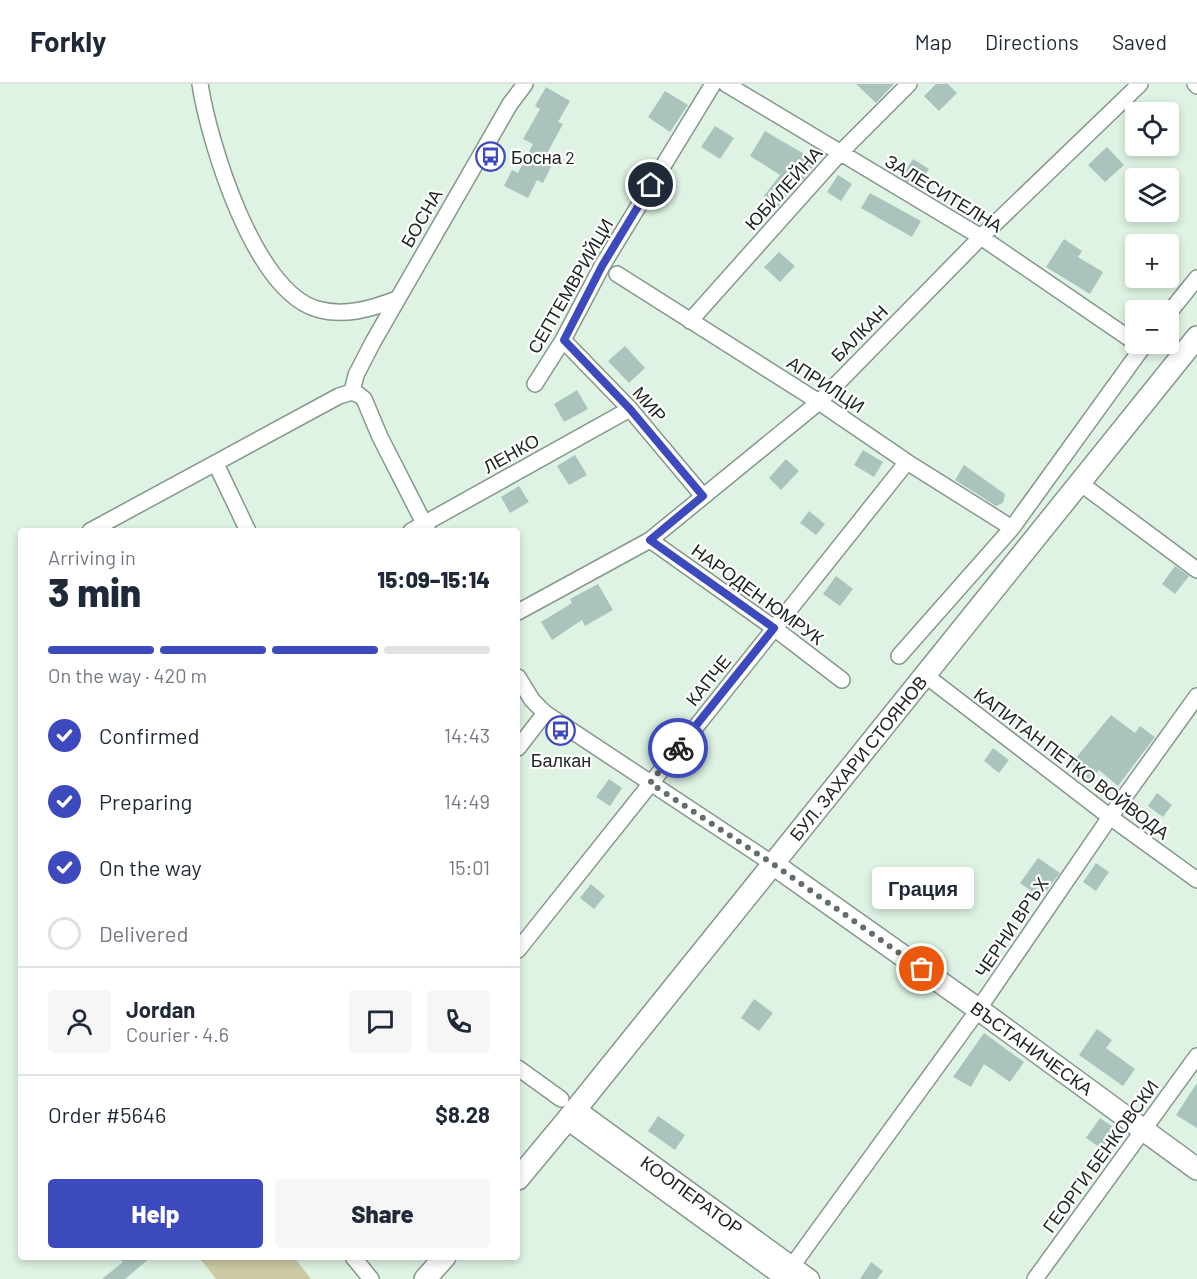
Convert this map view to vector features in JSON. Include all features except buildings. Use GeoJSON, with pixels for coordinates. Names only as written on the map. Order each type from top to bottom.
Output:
{"type":"FeatureCollection","features":[{"type":"Feature","properties":{"kind":"main road","name":"БУЛ. ЗАХАРИ СТОЯНОВ"},"geometry":{"type":"LineString","coordinates":[[520,1176],[568,1110],[773,864],[1197,337]]}},
{"type":"Feature","properties":{"kind":"main road","name":"ВЪСТАНИЧЕСКА"},"geometry":{"type":"LineString","coordinates":[[773,864],[978,1009],[1197,1169]]}},
{"type":"Feature","properties":{"kind":"main road"},"geometry":{"type":"LineString","coordinates":[[425,1279],[442,1260]]}},
{"type":"Feature","properties":{"kind":"street"},"geometry":{"type":"LineString","coordinates":[[200,84],[224,177],[242,221],[280,283],[297,299],[315,309],[338,313],[365,310],[397,299]]}},
{"type":"Feature","properties":{"kind":"street","name":"БОСНА"},"geometry":{"type":"LineString","coordinates":[[352,392],[356,375],[397,299],[510,104],[525,84]]}},
{"type":"Feature","properties":{"kind":"street","name":"СЕПТЕМВРИЙЦИ"},"geometry":{"type":"LineString","coordinates":[[535,384],[564,340],[602,266],[713,84]]}},
{"type":"Feature","properties":{"kind":"street","name":"ЗАЛЕСИТЕЛНА"},"geometry":{"type":"LineString","coordinates":[[726,84],[981,237],[1125,334]]}},
{"type":"Feature","properties":{"kind":"street","name":"ЮБИЛЕЙНА"},"geometry":{"type":"LineString","coordinates":[[690,321],[840,153],[909,84]]}},
{"type":"Feature","properties":{"kind":"street","name":"БАЛКАН"},"geometry":{"type":"LineString","coordinates":[[520,611],[650,540],[819,402],[981,237],[1140,84]]}},
{"type":"Feature","properties":{"kind":"street","name":"АПРИЛЦИ"},"geometry":{"type":"LineString","coordinates":[[617,274],[1012,528]]}},
{"type":"Feature","properties":{"kind":"street"},"geometry":{"type":"LineString","coordinates":[[1179,300],[1197,278]]}},
{"type":"Feature","properties":{"kind":"street","name":"МИР"},"geometry":{"type":"LineString","coordinates":[[564,340],[630,409],[703,496]]}},
{"type":"Feature","properties":{"kind":"street"},"geometry":{"type":"LineString","coordinates":[[899,656],[1012,528],[1133,354]]}},
{"type":"Feature","properties":{"kind":"street"},"geometry":{"type":"LineString","coordinates":[[96,528],[339,396],[352,392],[364,399],[421,528]]}},
{"type":"Feature","properties":{"kind":"street","name":"ЛЕНКО"},"geometry":{"type":"LineString","coordinates":[[423,528],[630,409]]}},
{"type":"Feature","properties":{"kind":"street","name":"КАПЧЕ"},"geometry":{"type":"LineString","coordinates":[[520,947],[907,462]]}},
{"type":"Feature","properties":{"kind":"street"},"geometry":{"type":"LineString","coordinates":[[216,464],[247,528]]}},
{"type":"Feature","properties":{"kind":"street"},"geometry":{"type":"LineString","coordinates":[[1080,483],[1197,570]]}},
{"type":"Feature","properties":{"kind":"street","name":"НАРОДЕН ЮМРУК"},"geometry":{"type":"LineString","coordinates":[[650,540],[774,628],[842,680]]}},
{"type":"Feature","properties":{"kind":"street","name":"КАПИТАН ПЕТКО ВОЙВОДА"},"geometry":{"type":"LineString","coordinates":[[925,675],[1110,817],[1197,880]]}},
{"type":"Feature","properties":{"kind":"street","name":"ВЪСТАНИЧЕСКА"},"geometry":{"type":"LineString","coordinates":[[520,680],[532,700],[545,713],[773,864]]}},
{"type":"Feature","properties":{"kind":"street","name":"ЧЕРНИ ВРЪХ"},"geometry":{"type":"LineString","coordinates":[[789,1273],[978,1009],[1110,817],[1197,696]]}},
{"type":"Feature","properties":{"kind":"street"},"geometry":{"type":"LineString","coordinates":[[520,745],[545,713]]}},
{"type":"Feature","properties":{"kind":"street","name":"ГЕОРГИ БЕНКОВСКИ"},"geometry":{"type":"LineString","coordinates":[[1035,1279],[1197,1056]]}},
{"type":"Feature","properties":{"kind":"street","name":"КООПЕРАТОР"},"geometry":{"type":"LineString","coordinates":[[520,1070],[568,1110],[789,1273],[810,1279]]}},
{"type":"Feature","properties":{"kind":"street"},"geometry":{"type":"LineString","coordinates":[[355,1260],[371,1279]]}},
{"type":"Feature","properties":{"kind":"green space"},"geometry":{"type":"Polygon","coordinates":[[[201,1260],[296,1260],[311,1279],[216,1279],[201,1260]]]}},
{"type":"Feature","properties":{"kind":"way so far"},"geometry":{"type":"LineString","coordinates":[[678,748],[650,783],[773,864],[922,969]]}},
{"type":"Feature","properties":{"kind":"place","name":"Босна 2"},"geometry":{"type":"Point","coordinates":[490,157]}},
{"type":"Feature","properties":{"kind":"place","name":"Балкан"},"geometry":{"type":"Point","coordinates":[561,731]}},
{"type":"Feature","properties":{"kind":"place","name":"Грация"},"geometry":{"type":"Point","coordinates":[922,969]}},
{"type":"Feature","properties":{"kind":"route"},"geometry":{"type":"LineString","coordinates":[[651,185],[602,266],[564,340],[630,409],[703,496],[650,540],[774,628],[678,748]]}}]}
